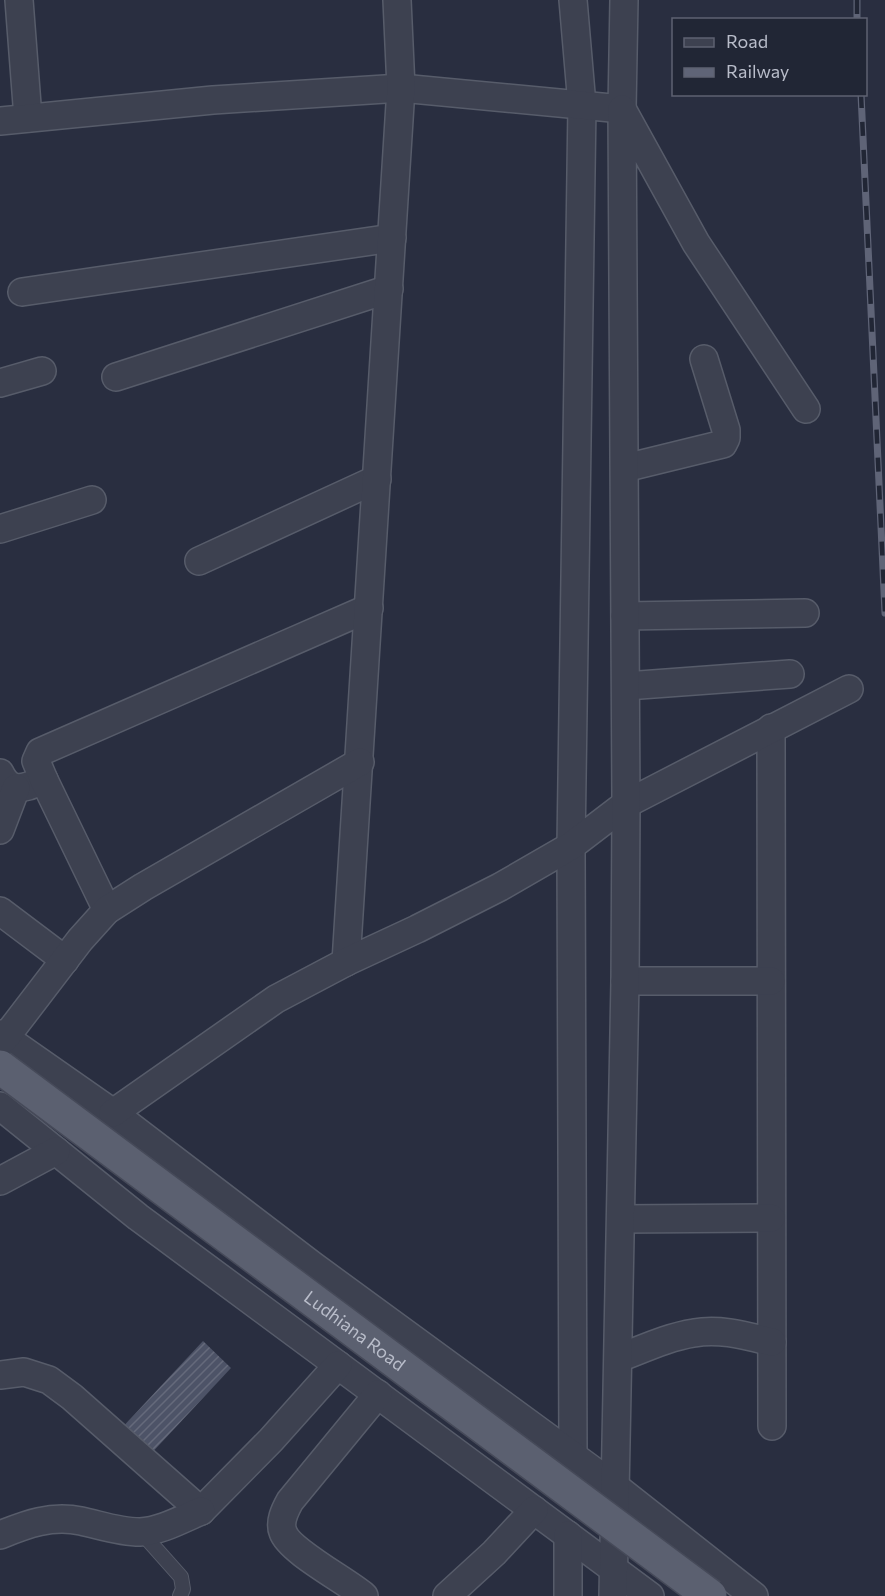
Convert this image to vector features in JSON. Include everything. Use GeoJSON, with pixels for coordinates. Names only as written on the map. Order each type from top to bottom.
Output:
{"type":"FeatureCollection","features":[{"type":"Feature","properties":{"kind":"main road","name":"Ludhiana Road"},"geometry":{"type":"LineString","coordinates":[[2,1046],[710,1596]]}},
{"type":"Feature","properties":{"kind":"street"},"geometry":{"type":"LineString","coordinates":[[19,0],[28,118]]}},
{"type":"Feature","properties":{"kind":"street"},"geometry":{"type":"LineString","coordinates":[[346,962],[401,88],[398,0]]}},
{"type":"Feature","properties":{"kind":"street"},"geometry":{"type":"LineString","coordinates":[[573,0],[582,105],[571,846],[573,1456]]}},
{"type":"Feature","properties":{"kind":"street"},"geometry":{"type":"LineString","coordinates":[[613,1596],[625,981],[626,686],[622,109],[624,0]]}},
{"type":"Feature","properties":{"kind":"street"},"geometry":{"type":"LineString","coordinates":[[0,121],[213,100],[401,88],[622,109]]}},
{"type":"Feature","properties":{"kind":"street"},"geometry":{"type":"LineString","coordinates":[[622,109],[696,243],[806,409]]}},
{"type":"Feature","properties":{"kind":"street"},"geometry":{"type":"LineString","coordinates":[[22,292],[392,238]]}},
{"type":"Feature","properties":{"kind":"street"},"geometry":{"type":"LineString","coordinates":[[116,377],[389,289]]}},
{"type":"Feature","properties":{"kind":"street"},"geometry":{"type":"LineString","coordinates":[[625,468],[723,444],[726,430],[704,359]]}},
{"type":"Feature","properties":{"kind":"street"},"geometry":{"type":"LineString","coordinates":[[0,383],[42,370]]}},
{"type":"Feature","properties":{"kind":"street"},"geometry":{"type":"LineString","coordinates":[[199,561],[377,479]]}},
{"type":"Feature","properties":{"kind":"street"},"geometry":{"type":"LineString","coordinates":[[0,529],[92,500]]}},
{"type":"Feature","properties":{"kind":"street"},"geometry":{"type":"LineString","coordinates":[[107,910],[44,780],[36,761],[40,752],[369,608]]}},
{"type":"Feature","properties":{"kind":"street"},"geometry":{"type":"LineString","coordinates":[[625,616],[805,613]]}},
{"type":"Feature","properties":{"kind":"street"},"geometry":{"type":"LineString","coordinates":[[626,686],[790,674]]}},
{"type":"Feature","properties":{"kind":"street"},"geometry":{"type":"LineString","coordinates":[[113,1113],[276,999],[500,887],[571,846],[626,804],[849,689]]}},
{"type":"Feature","properties":{"kind":"street"},"geometry":{"type":"LineString","coordinates":[[771,728],[772,1426]]}},
{"type":"Feature","properties":{"kind":"street"},"geometry":{"type":"LineString","coordinates":[[360,762],[143,886],[107,910],[65,960],[2,1046],[113,1113],[312,1265],[616,1488],[754,1596]]}},
{"type":"Feature","properties":{"kind":"street"},"geometry":{"type":"LineString","coordinates":[[0,830],[8,781],[44,780]]}},
{"type":"Feature","properties":{"kind":"street"},"geometry":{"type":"LineString","coordinates":[[0,911],[65,960]]}},
{"type":"Feature","properties":{"kind":"street"},"geometry":{"type":"LineString","coordinates":[[625,981],[771,981]]}},
{"type":"Feature","properties":{"kind":"street"},"geometry":{"type":"LineString","coordinates":[[0,1106],[138,1217],[650,1596]]}},
{"type":"Feature","properties":{"kind":"street"},"geometry":{"type":"LineString","coordinates":[[0,1181],[56,1151]]}},
{"type":"Feature","properties":{"kind":"street"},"geometry":{"type":"LineString","coordinates":[[621,1219],[771,1218]]}},
{"type":"Feature","properties":{"kind":"street"},"geometry":{"type":"LineString","coordinates":[[618,1358],[694,1333],[721,1332],[772,1342]]}},
{"type":"Feature","properties":{"kind":"street"},"geometry":{"type":"LineString","coordinates":[[0,1535],[33,1522],[57,1519],[78,1521],[120,1531],[141,1532],[161,1527],[201,1511],[272,1440],[338,1365]]}},
{"type":"Feature","properties":{"kind":"street"},"geometry":{"type":"LineString","coordinates":[[0,1375],[24,1372],[49,1380],[72,1397],[201,1511]]}},
{"type":"Feature","properties":{"kind":"street"},"geometry":{"type":"LineString","coordinates":[[364,1596],[291,1545],[282,1532],[282,1515],[290,1501],[378,1394]]}},
{"type":"Feature","properties":{"kind":"street"},"geometry":{"type":"LineString","coordinates":[[447,1596],[494,1553],[534,1510]]}},
{"type":"Feature","properties":{"kind":"street"},"geometry":{"type":"LineString","coordinates":[[568,1535],[568,1596]]}},
{"type":"Feature","properties":{"kind":"lane"},"geometry":{"type":"LineString","coordinates":[[141,1532],[181,1576],[183,1589],[180,1596]]}},
{"type":"Feature","properties":{"kind":"building"},"geometry":{"type":"Polygon","coordinates":[[[203,1341],[231,1368],[147,1458],[119,1431],[203,1341]]]}},
{"type":"Feature","properties":{"kind":"railway"},"geometry":{"type":"LineString","coordinates":[[857,0],[857,18]]}},
{"type":"Feature","properties":{"kind":"railway"},"geometry":{"type":"LineString","coordinates":[[861,96],[885,613]]}}]}
